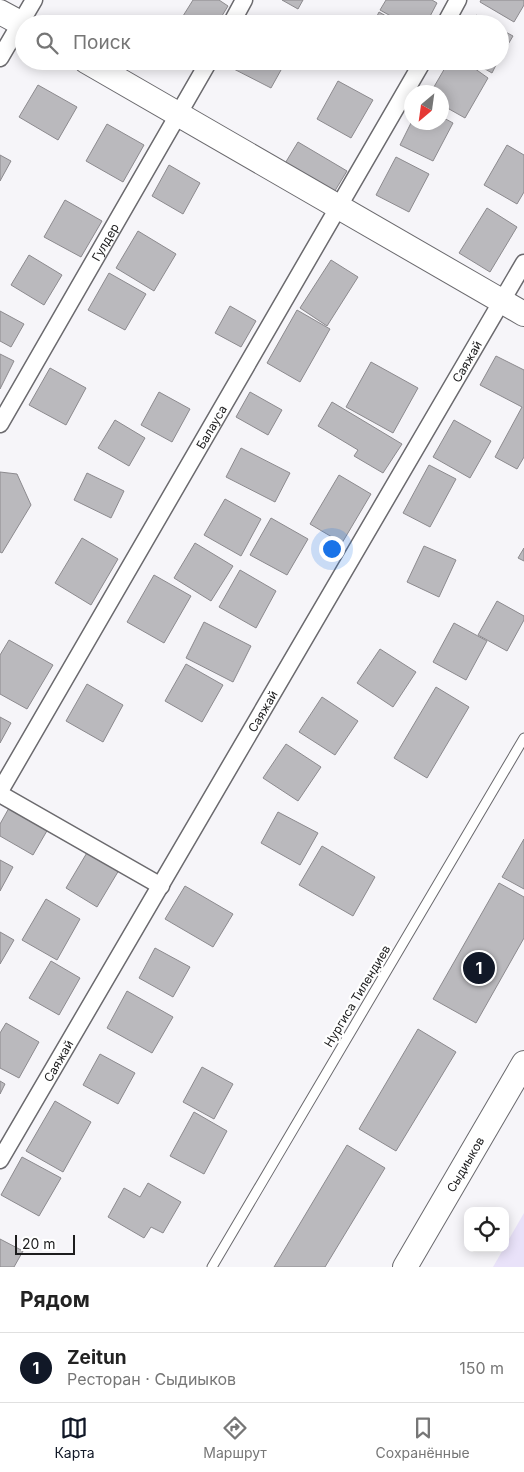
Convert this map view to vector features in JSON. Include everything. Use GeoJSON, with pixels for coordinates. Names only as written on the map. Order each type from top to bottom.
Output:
{"type":"FeatureCollection","features":[{"type":"Feature","properties":{"kind":"street"},"geometry":{"type":"LineString","coordinates":[[26,15],[34,0]]}},
{"type":"Feature","properties":{"kind":"street"},"geometry":{"type":"LineString","coordinates":[[236,15],[244,0]]}},
{"type":"Feature","properties":{"kind":"street"},"geometry":{"type":"LineString","coordinates":[[449,15],[458,0]]}},
{"type":"Feature","properties":{"kind":"street"},"geometry":{"type":"LineString","coordinates":[[0,12],[15,20]]}},
{"type":"Feature","properties":{"kind":"street"},"geometry":{"type":"LineString","coordinates":[[0,58],[15,35]]}},
{"type":"Feature","properties":{"kind":"street"},"geometry":{"type":"LineString","coordinates":[[102,70],[524,314]]}},
{"type":"Feature","properties":{"kind":"street","name":"Гулдер"},"geometry":{"type":"LineString","coordinates":[[0,424],[204,70]]}},
{"type":"Feature","properties":{"kind":"street","name":"Балауса"},"geometry":{"type":"LineString","coordinates":[[0,792],[418,70]]}},
{"type":"Feature","properties":{"kind":"street","name":"Саяжай"},"geometry":{"type":"LineString","coordinates":[[0,1160],[524,263]]}},
{"type":"Feature","properties":{"kind":"street"},"geometry":{"type":"LineString","coordinates":[[0,792],[161,886]]}},
{"type":"Feature","properties":{"kind":"street","name":"Сыдиыков"},"geometry":{"type":"LineString","coordinates":[[405,1267],[524,1063]]}},
{"type":"Feature","properties":{"kind":"lane","name":"Нургиса Тилендиев"},"geometry":{"type":"LineString","coordinates":[[212,1267],[524,738]]}},
{"type":"Feature","properties":{"kind":"shaded area"},"geometry":{"type":"Polygon","coordinates":[[[524,1213],[524,1267],[493,1267],[502,1252],[509,1252],[509,1239],[524,1213]]]}},
{"type":"Feature","properties":{"kind":"building"},"geometry":{"type":"Polygon","coordinates":[[[193,0],[219,0],[228,6],[222,15],[184,15],[193,0]]]}},
{"type":"Feature","properties":{"kind":"building"},"geometry":{"type":"Polygon","coordinates":[[[282,0],[303,0],[298,9],[282,0]]]}},
{"type":"Feature","properties":{"kind":"building"},"geometry":{"type":"Polygon","coordinates":[[[386,0],[432,0],[437,3],[431,15],[389,15],[380,10],[386,0]]]}},
{"type":"Feature","properties":{"kind":"building"},"geometry":{"type":"Polygon","coordinates":[[[481,0],[524,0],[524,5],[514,22],[509,19],[509,15],[502,15],[480,2],[481,0]]]}},
{"type":"Feature","properties":{"kind":"building"},"geometry":{"type":"Polygon","coordinates":[[[509,34],[513,36],[509,43],[509,34]]]}},
{"type":"Feature","properties":{"kind":"building"},"geometry":{"type":"Polygon","coordinates":[[[236,70],[281,70],[271,88],[236,70]]]}},
{"type":"Feature","properties":{"kind":"building"},"geometry":{"type":"Polygon","coordinates":[[[444,70],[477,70],[488,78],[465,118],[449,109],[449,85],[435,85],[444,70]]]}},
{"type":"Feature","properties":{"kind":"building"},"geometry":{"type":"Polygon","coordinates":[[[338,81],[373,100],[351,138],[317,119],[338,81]]]}},
{"type":"Feature","properties":{"kind":"building"},"geometry":{"type":"Polygon","coordinates":[[[38,85],[77,107],[58,140],[19,117],[38,85]]]}},
{"type":"Feature","properties":{"kind":"building"},"geometry":{"type":"Polygon","coordinates":[[[449,121],[453,123],[433,161],[400,145],[408,130],[449,130],[449,121]]]}},
{"type":"Feature","properties":{"kind":"building"},"geometry":{"type":"Polygon","coordinates":[[[107,124],[144,145],[123,182],[86,161],[107,124]]]}},
{"type":"Feature","properties":{"kind":"building"},"geometry":{"type":"Polygon","coordinates":[[[298,142],[347,171],[333,194],[284,165],[298,142]]]}},
{"type":"Feature","properties":{"kind":"building"},"geometry":{"type":"Polygon","coordinates":[[[507,145],[524,155],[524,192],[517,204],[484,185],[507,145]]]}},
{"type":"Feature","properties":{"kind":"building"},"geometry":{"type":"Polygon","coordinates":[[[0,155],[11,161],[0,181],[0,155]]]}},
{"type":"Feature","properties":{"kind":"building"},"geometry":{"type":"Polygon","coordinates":[[[396,157],[429,174],[409,212],[376,195],[396,157]]]}},
{"type":"Feature","properties":{"kind":"building"},"geometry":{"type":"Polygon","coordinates":[[[169,165],[200,183],[183,214],[152,196],[169,165]]]}},
{"type":"Feature","properties":{"kind":"building"},"geometry":{"type":"Polygon","coordinates":[[[65,200],[102,221],[81,257],[44,237],[65,200]]]}},
{"type":"Feature","properties":{"kind":"building"},"geometry":{"type":"Polygon","coordinates":[[[487,208],[517,227],[490,272],[459,253],[487,208]]]}},
{"type":"Feature","properties":{"kind":"building"},"geometry":{"type":"Polygon","coordinates":[[[138,231],[176,254],[154,291],[116,268],[138,231]]]}},
{"type":"Feature","properties":{"kind":"building"},"geometry":{"type":"Polygon","coordinates":[[[29,255],[62,275],[44,305],[11,285],[29,255]]]}},
{"type":"Feature","properties":{"kind":"building"},"geometry":{"type":"Polygon","coordinates":[[[331,260],[358,277],[327,326],[300,308],[331,260]]]}},
{"type":"Feature","properties":{"kind":"building"},"geometry":{"type":"Polygon","coordinates":[[[109,273],[146,294],[125,330],[88,310],[109,273]]]}},
{"type":"Feature","properties":{"kind":"building"},"geometry":{"type":"Polygon","coordinates":[[[230,306],[256,321],[241,347],[215,333],[230,306]]]}},
{"type":"Feature","properties":{"kind":"building"},"geometry":{"type":"Polygon","coordinates":[[[297,310],[330,329],[300,382],[267,363],[297,310]]]}},
{"type":"Feature","properties":{"kind":"building"},"geometry":{"type":"Polygon","coordinates":[[[0,311],[24,324],[11,347],[0,341],[0,311]]]}},
{"type":"Feature","properties":{"kind":"building"},"geometry":{"type":"Polygon","coordinates":[[[0,354],[14,361],[0,389],[0,354]]]}},
{"type":"Feature","properties":{"kind":"building"},"geometry":{"type":"Polygon","coordinates":[[[496,356],[524,370],[524,457],[517,469],[495,457],[522,407],[480,385],[496,356]]]}},
{"type":"Feature","properties":{"kind":"building"},"geometry":{"type":"Polygon","coordinates":[[[371,362],[418,388],[393,433],[346,407],[371,362]]]}},
{"type":"Feature","properties":{"kind":"building"},"geometry":{"type":"Polygon","coordinates":[[[50,368],[86,388],[66,425],[29,405],[50,368]]]}},
{"type":"Feature","properties":{"kind":"building"},"geometry":{"type":"Polygon","coordinates":[[[159,392],[190,409],[172,442],[141,425],[159,392]]]}},
{"type":"Feature","properties":{"kind":"building"},"geometry":{"type":"Polygon","coordinates":[[[250,392],[282,410],[268,435],[236,417],[250,392]]]}},
{"type":"Feature","properties":{"kind":"building"},"geometry":{"type":"Polygon","coordinates":[[[332,402],[402,444],[383,473],[354,456],[358,450],[318,426],[332,402]]]}},
{"type":"Feature","properties":{"kind":"building"},"geometry":{"type":"Polygon","coordinates":[[[115,420],[145,438],[129,466],[98,448],[115,420]]]}},
{"type":"Feature","properties":{"kind":"building"},"geometry":{"type":"Polygon","coordinates":[[[454,420],[491,441],[470,478],[433,457],[454,420]]]}},
{"type":"Feature","properties":{"kind":"building"},"geometry":{"type":"Polygon","coordinates":[[[241,448],[290,473],[275,502],[226,477],[241,448]]]}},
{"type":"Feature","properties":{"kind":"building"},"geometry":{"type":"Polygon","coordinates":[[[429,465],[456,479],[430,527],[403,513],[429,465]]]}},
{"type":"Feature","properties":{"kind":"building"},"geometry":{"type":"Polygon","coordinates":[[[0,472],[17,474],[31,505],[2,553],[0,552],[0,472]]]}},
{"type":"Feature","properties":{"kind":"building"},"geometry":{"type":"Polygon","coordinates":[[[87,473],[124,491],[111,518],[74,500],[87,473]]]}},
{"type":"Feature","properties":{"kind":"building"},"geometry":{"type":"Polygon","coordinates":[[[339,475],[371,494],[342,543],[310,524],[339,475]]]}},
{"type":"Feature","properties":{"kind":"building"},"geometry":{"type":"Polygon","coordinates":[[[225,499],[261,519],[241,556],[204,535],[225,499]]]}},
{"type":"Feature","properties":{"kind":"building"},"geometry":{"type":"Polygon","coordinates":[[[271,518],[308,539],[287,575],[250,555],[271,518]]]}},
{"type":"Feature","properties":{"kind":"building"},"geometry":{"type":"Polygon","coordinates":[[[82,538],[118,559],[91,605],[55,583],[82,538]]]}},
{"type":"Feature","properties":{"kind":"building"},"geometry":{"type":"Polygon","coordinates":[[[195,543],[233,566],[211,601],[174,578],[195,543]]]}},
{"type":"Feature","properties":{"kind":"building"},"geometry":{"type":"Polygon","coordinates":[[[424,546],[456,560],[439,597],[407,582],[424,546]]]}},
{"type":"Feature","properties":{"kind":"building"},"geometry":{"type":"Polygon","coordinates":[[[524,548],[524,561],[518,558],[524,548]]]}},
{"type":"Feature","properties":{"kind":"building"},"geometry":{"type":"Polygon","coordinates":[[[240,570],[276,591],[256,628],[219,607],[240,570]]]}},
{"type":"Feature","properties":{"kind":"building"},"geometry":{"type":"Polygon","coordinates":[[[154,575],[191,596],[164,643],[127,622],[154,575]]]}},
{"type":"Feature","properties":{"kind":"building"},"geometry":{"type":"Polygon","coordinates":[[[497,601],[524,616],[524,620],[507,651],[478,635],[497,601]]]}},
{"type":"Feature","properties":{"kind":"building"},"geometry":{"type":"Polygon","coordinates":[[[204,622],[251,646],[233,682],[186,658],[204,622]]]}},
{"type":"Feature","properties":{"kind":"building"},"geometry":{"type":"Polygon","coordinates":[[[454,623],[487,641],[466,680],[433,662],[454,623]]]}},
{"type":"Feature","properties":{"kind":"building"},"geometry":{"type":"Polygon","coordinates":[[[9,640],[53,665],[27,709],[0,694],[0,655],[9,640]]]}},
{"type":"Feature","properties":{"kind":"building"},"geometry":{"type":"Polygon","coordinates":[[[380,649],[416,672],[393,707],[357,683],[380,649]]]}},
{"type":"Feature","properties":{"kind":"building"},"geometry":{"type":"Polygon","coordinates":[[[186,664],[223,685],[202,722],[165,701],[186,664]]]}},
{"type":"Feature","properties":{"kind":"building"},"geometry":{"type":"Polygon","coordinates":[[[87,684],[123,705],[103,742],[66,721],[87,684]]]}},
{"type":"Feature","properties":{"kind":"building"},"geometry":{"type":"Polygon","coordinates":[[[436,687],[469,707],[427,778],[394,758],[436,687]]]}},
{"type":"Feature","properties":{"kind":"building"},"geometry":{"type":"Polygon","coordinates":[[[322,697],[358,721],[335,755],[299,732],[322,697]]]}},
{"type":"Feature","properties":{"kind":"building"},"geometry":{"type":"Polygon","coordinates":[[[0,717],[11,723],[0,743],[0,717]]]}},
{"type":"Feature","properties":{"kind":"building"},"geometry":{"type":"Polygon","coordinates":[[[286,744],[321,767],[298,801],[263,778],[286,744]]]}},
{"type":"Feature","properties":{"kind":"building"},"geometry":{"type":"Polygon","coordinates":[[[9,808],[48,829],[33,855],[0,836],[0,824],[9,808]]]}},
{"type":"Feature","properties":{"kind":"building"},"geometry":{"type":"Polygon","coordinates":[[[278,812],[318,833],[300,865],[261,843],[278,812]]]}},
{"type":"Feature","properties":{"kind":"building"},"geometry":{"type":"Polygon","coordinates":[[[524,839],[524,889],[502,877],[524,839]]]}},
{"type":"Feature","properties":{"kind":"building"},"geometry":{"type":"Polygon","coordinates":[[[322,846],[375,877],[353,916],[299,885],[322,846]]]}},
{"type":"Feature","properties":{"kind":"building"},"geometry":{"type":"Polygon","coordinates":[[[88,851],[119,870],[97,907],[66,888],[88,851]]]}},
{"type":"Feature","properties":{"kind":"building"},"geometry":{"type":"Polygon","coordinates":[[[0,860],[13,867],[0,891],[0,860]]]}},
{"type":"Feature","properties":{"kind":"building"},"geometry":{"type":"Polygon","coordinates":[[[499,883],[524,897],[524,938],[476,1023],[433,999],[499,883]]]}},
{"type":"Feature","properties":{"kind":"building"},"geometry":{"type":"Polygon","coordinates":[[[185,886],[233,914],[213,947],[165,919],[185,886]]]}},
{"type":"Feature","properties":{"kind":"building"},"geometry":{"type":"Polygon","coordinates":[[[46,899],[80,919],[57,960],[22,940],[46,899]]]}},
{"type":"Feature","properties":{"kind":"building"},"geometry":{"type":"Polygon","coordinates":[[[0,932],[14,940],[0,964],[0,932]]]}},
{"type":"Feature","properties":{"kind":"building"},"geometry":{"type":"Polygon","coordinates":[[[155,948],[190,967],[173,997],[139,978],[155,948]]]}},
{"type":"Feature","properties":{"kind":"building"},"geometry":{"type":"Polygon","coordinates":[[[51,961],[80,978],[59,1015],[29,998],[51,961]]]}},
{"type":"Feature","properties":{"kind":"building"},"geometry":{"type":"Polygon","coordinates":[[[127,991],[173,1017],[152,1053],[107,1028],[127,991]]]}},
{"type":"Feature","properties":{"kind":"building"},"geometry":{"type":"Polygon","coordinates":[[[6,1023],[39,1042],[19,1078],[0,1068],[0,1033],[6,1023]]]}},
{"type":"Feature","properties":{"kind":"building"},"geometry":{"type":"Polygon","coordinates":[[[418,1029],[456,1052],[396,1151],[359,1129],[418,1029]]]}},
{"type":"Feature","properties":{"kind":"building"},"geometry":{"type":"Polygon","coordinates":[[[100,1054],[135,1073],[118,1104],[83,1085],[100,1054]]]}},
{"type":"Feature","properties":{"kind":"building"},"geometry":{"type":"Polygon","coordinates":[[[202,1067],[233,1084],[214,1119],[183,1102],[202,1067]]]}},
{"type":"Feature","properties":{"kind":"building"},"geometry":{"type":"Polygon","coordinates":[[[0,1081],[5,1084],[0,1094],[0,1081]]]}},
{"type":"Feature","properties":{"kind":"building"},"geometry":{"type":"Polygon","coordinates":[[[55,1101],[91,1122],[63,1172],[26,1151],[55,1101]]]}},
{"type":"Feature","properties":{"kind":"building"},"geometry":{"type":"Polygon","coordinates":[[[194,1112],[227,1131],[204,1174],[170,1156],[194,1112]]]}},
{"type":"Feature","properties":{"kind":"building"},"geometry":{"type":"Polygon","coordinates":[[[347,1145],[385,1168],[325,1267],[274,1267],[347,1145]]]}},
{"type":"Feature","properties":{"kind":"building"},"geometry":{"type":"Polygon","coordinates":[[[22,1157],[61,1178],[39,1216],[1,1195],[22,1157]]]}},
{"type":"Feature","properties":{"kind":"building"},"geometry":{"type":"Polygon","coordinates":[[[148,1183],[181,1202],[163,1233],[151,1227],[144,1238],[108,1217],[124,1188],[140,1197],[148,1183]]]}},
{"type":"Feature","properties":{"kind":"building"},"geometry":{"type":"Polygon","coordinates":[[[0,1239],[23,1251],[14,1267],[0,1267],[0,1239]]]}},
{"type":"Feature","properties":{"kind":"place","name":"Zeitun"},"geometry":{"type":"Point","coordinates":[479,968]}}]}
